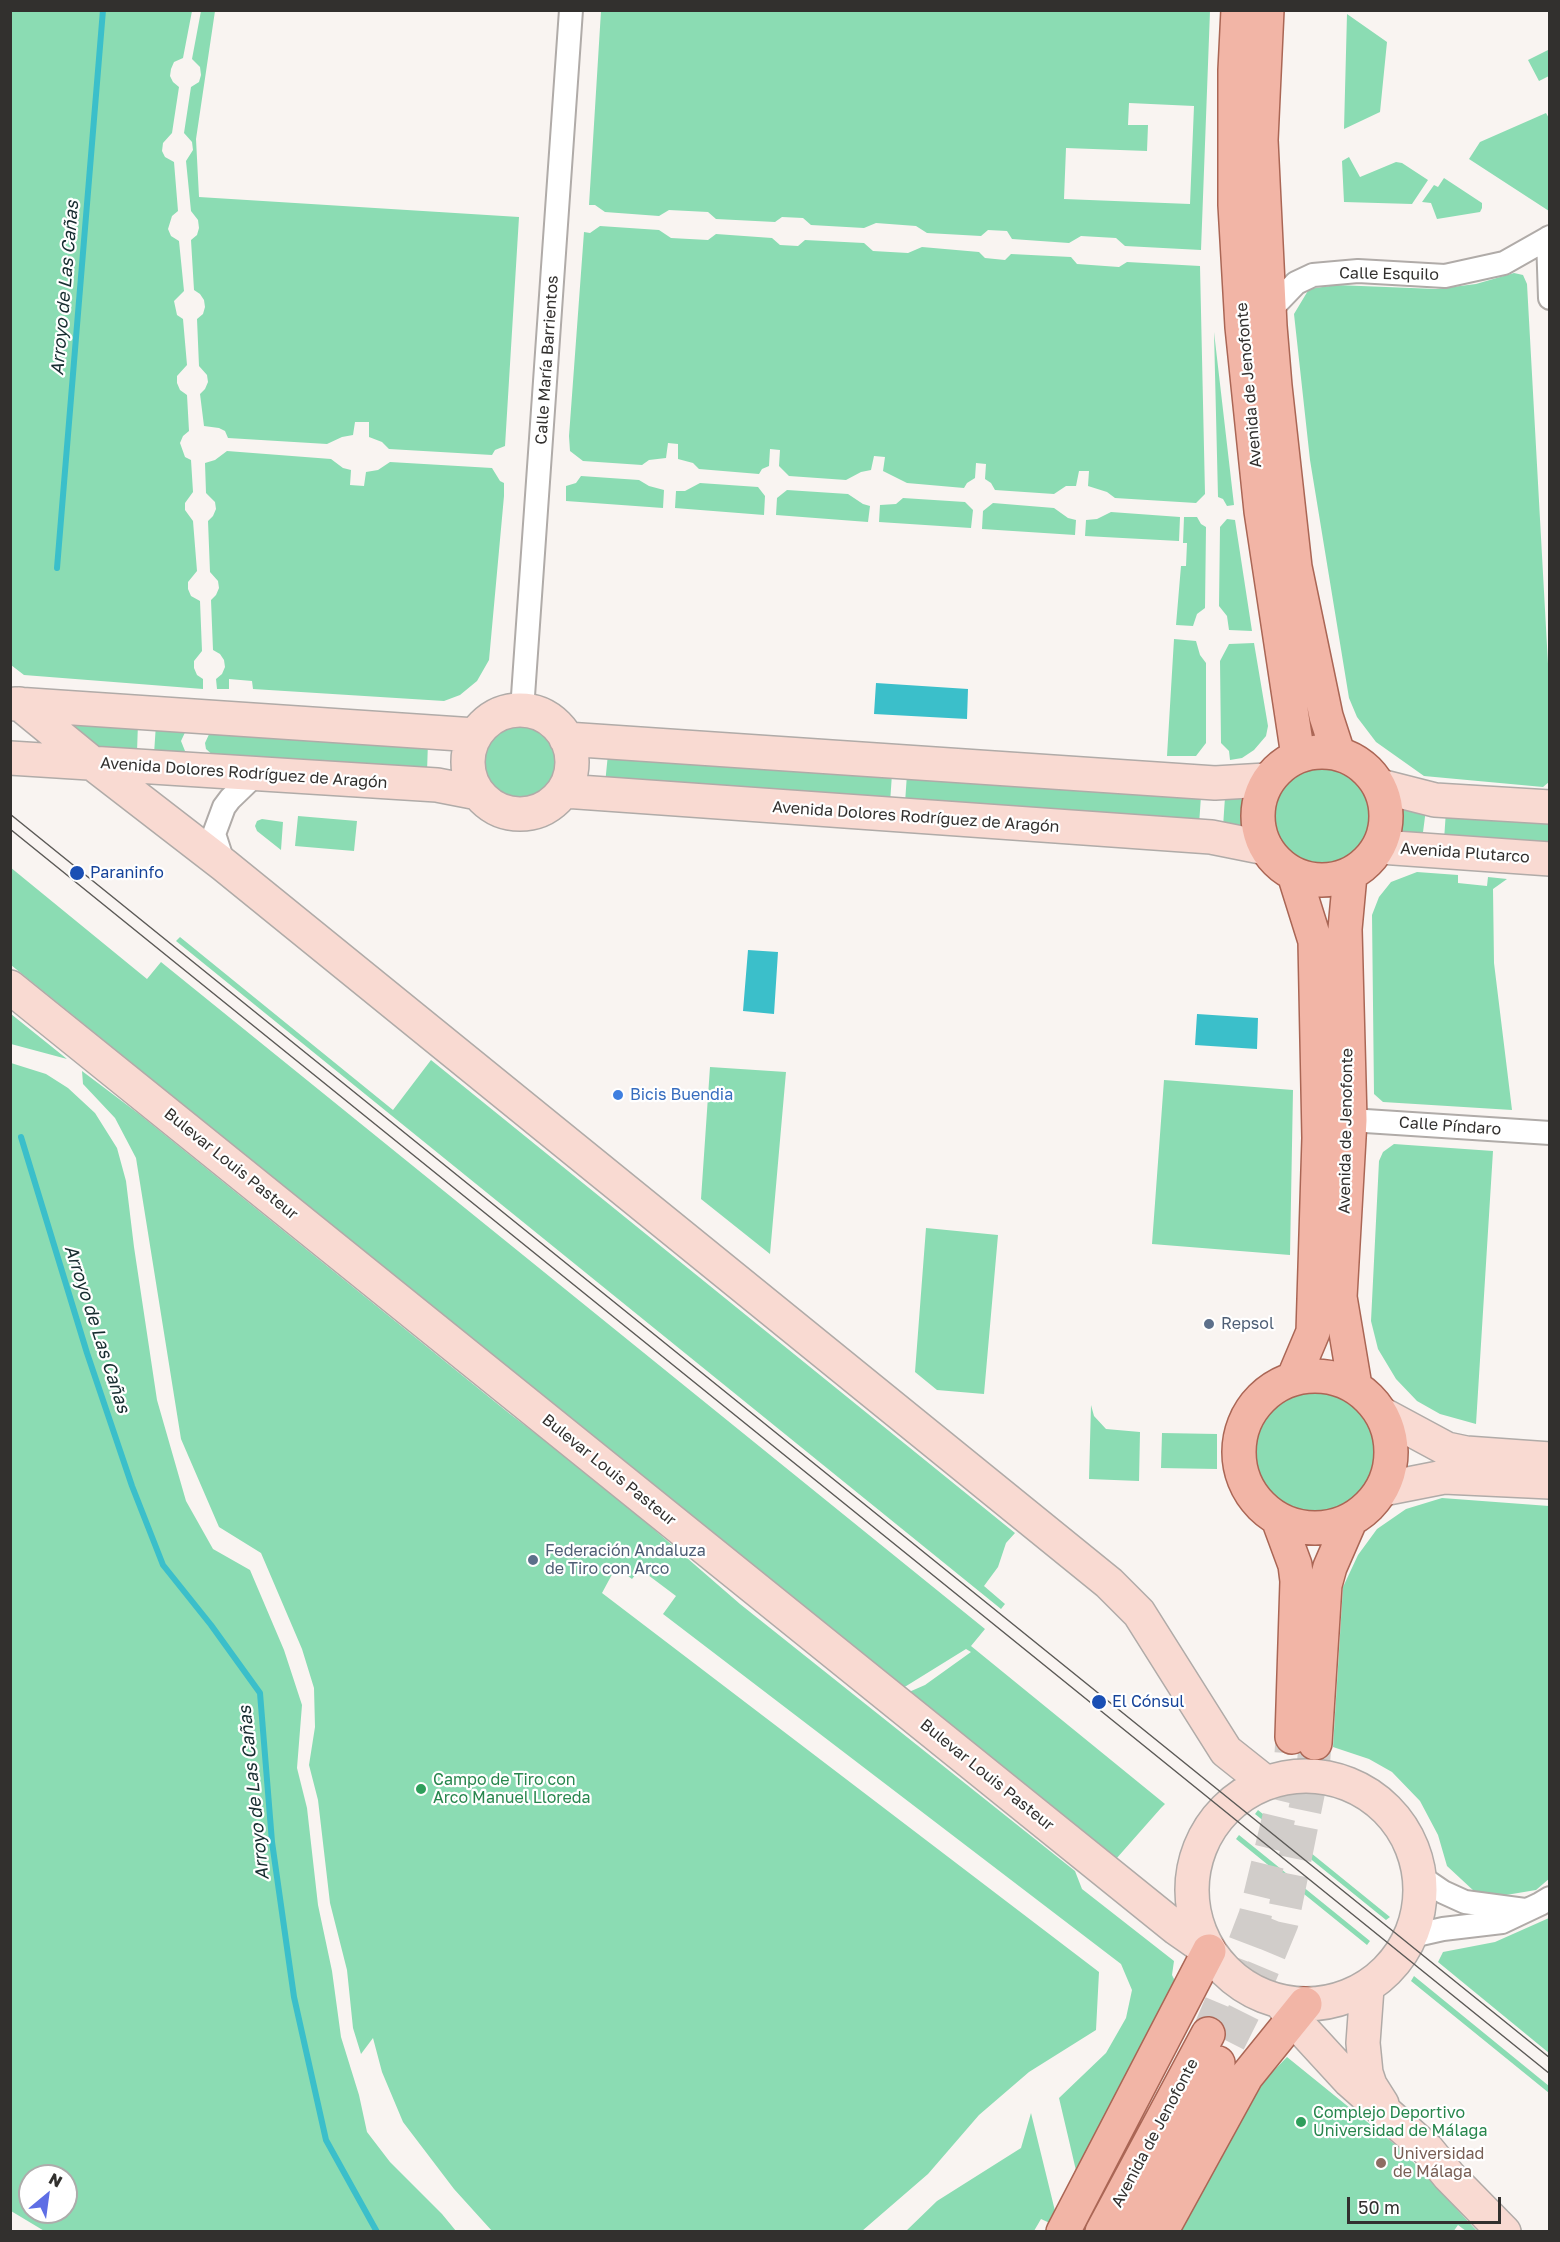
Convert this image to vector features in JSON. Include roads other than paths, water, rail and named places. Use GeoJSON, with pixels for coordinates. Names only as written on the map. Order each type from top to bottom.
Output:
{"type":"FeatureCollection","features":[{"type":"Feature","properties":{"kind":"main road","name":"Avenida de Jenofonte"},"geometry":{"type":"LineString","coordinates":[[1238,10],[1235,70],[1236,205],[1242,327],[1261,511],[1298,756]]}},
{"type":"Feature","properties":{"kind":"main road","name":"Avenida de Jenofonte"},"geometry":{"type":"LineString","coordinates":[[1267,10],[1262,140],[1275,386],[1296,567],[1326,716],[1338,753]]}},
{"type":"Feature","properties":{"kind":"main road"},"geometry":{"type":"LineString","coordinates":[[1317,752],[1338,753],[1362,765],[1380,786],[1386,800],[1387,823],[1380,847],[1370,861],[1350,875],[1323,881],[1294,874],[1284,868],[1266,848],[1259,828],[1259,803],[1266,780],[1279,765],[1298,756],[1317,752]]}},
{"type":"Feature","properties":{"kind":"main road","name":"Avenida de Jenofonte"},"geometry":{"type":"LineString","coordinates":[[1294,874],[1316,941],[1318,1138],[1313,1332],[1294,1377]]}},
{"type":"Feature","properties":{"kind":"main road","name":"Avenida de Jenofonte"},"geometry":{"type":"LineString","coordinates":[[1350,875],[1345,929],[1350,1120],[1340,1297],[1355,1386]]}},
{"type":"Feature","properties":{"kind":"main road"},"geometry":{"type":"LineString","coordinates":[[1326,1376],[1355,1386],[1382,1414],[1391,1438],[1391,1464],[1383,1489],[1369,1507],[1350,1521],[1314,1528],[1278,1519],[1255,1500],[1241,1473],[1238,1443],[1248,1414],[1267,1391],[1294,1377],[1326,1376]]}},
{"type":"Feature","properties":{"kind":"main road"},"geometry":{"type":"LineString","coordinates":[[1278,1519],[1295,1565],[1297,1581],[1303,1740],[1325,1585],[1330,1567],[1350,1521]]}},
{"type":"Feature","properties":{"kind":"main road"},"geometry":{"type":"LineString","coordinates":[[1063,2232],[1209,1951]]}},
{"type":"Feature","properties":{"kind":"main road"},"geometry":{"type":"LineString","coordinates":[[1161,2232],[1246,2077],[1292,2008]]}},
{"type":"Feature","properties":{"kind":"main road","name":"Avenida de Jenofonte"},"geometry":{"type":"LineString","coordinates":[[1102,2232],[1218,2038],[1130,2232]]}},
{"type":"Feature","properties":{"kind":"street","name":"Calle María Barrientos"},"geometry":{"type":"LineString","coordinates":[[522,710],[571,10]]}},
{"type":"Feature","properties":{"kind":"street"},"geometry":{"type":"LineString","coordinates":[[1549,238],[1550,298]]}},
{"type":"Feature","properties":{"kind":"street","name":"Calle Esquilo"},"geometry":{"type":"LineString","coordinates":[[1270,310],[1296,284],[1313,275],[1359,271],[1445,276],[1504,263],[1549,238]]}},
{"type":"Feature","properties":{"kind":"street"},"geometry":{"type":"LineString","coordinates":[[14,701],[475,735]]}},
{"type":"Feature","properties":{"kind":"street"},"geometry":{"type":"LineString","coordinates":[[14,701],[224,865],[1109,1583],[1139,1613],[1226,1751],[1264,1782]]}},
{"type":"Feature","properties":{"kind":"street"},"geometry":{"type":"LineString","coordinates":[[522,710],[545,716],[556,724],[570,746],[572,768],[564,791],[552,803],[535,811],[514,813],[495,808],[478,793],[469,775],[468,752],[475,735],[489,720],[506,711],[522,710]]}},
{"type":"Feature","properties":{"kind":"street"},"geometry":{"type":"LineString","coordinates":[[566,739],[1215,783],[1266,780]]}},
{"type":"Feature","properties":{"kind":"street","name":"Avenida Dolores Rodríguez de Aragón"},"geometry":{"type":"LineString","coordinates":[[10,758],[437,785],[478,793]]}},
{"type":"Feature","properties":{"kind":"street"},"geometry":{"type":"LineString","coordinates":[[224,865],[214,834],[224,807],[257,773]]}},
{"type":"Feature","properties":{"kind":"street"},"geometry":{"type":"LineString","coordinates":[[1380,786],[1435,800],[1550,807]]}},
{"type":"Feature","properties":{"kind":"street","name":"Avenida Dolores Rodríguez de Aragón"},"geometry":{"type":"LineString","coordinates":[[564,791],[1210,837],[1266,848]]}},
{"type":"Feature","properties":{"kind":"street","name":"Avenida Plutarco"},"geometry":{"type":"LineString","coordinates":[[1380,847],[1550,859]]}},
{"type":"Feature","properties":{"kind":"street","name":"Bulevar Louis Pasteur"},"geometry":{"type":"LineString","coordinates":[[10,987],[1176,1928],[1209,1951]]}},
{"type":"Feature","properties":{"kind":"street","name":"Calle Píndaro"},"geometry":{"type":"LineString","coordinates":[[1350,1120],[1550,1133]]}},
{"type":"Feature","properties":{"kind":"street"},"geometry":{"type":"LineString","coordinates":[[1382,1414],[1447,1449],[1466,1453],[1550,1459]]}},
{"type":"Feature","properties":{"kind":"street"},"geometry":{"type":"LineString","coordinates":[[1383,1489],[1444,1477],[1550,1482]]}},
{"type":"Feature","properties":{"kind":"street"},"geometry":{"type":"LineString","coordinates":[[1292,2008],[1337,2000],[1366,1988],[1391,1968],[1412,1936],[1420,1907],[1421,1876],[1412,1843],[1392,1814],[1366,1791],[1333,1778],[1299,1775],[1264,1782],[1247,1791],[1223,1810],[1206,1833],[1196,1859],[1191,1887],[1194,1914],[1209,1951],[1228,1973],[1252,1990],[1292,2008],[1350,2081],[1401,2125]]}},
{"type":"Feature","properties":{"kind":"street"},"geometry":{"type":"LineString","coordinates":[[1421,1876],[1443,1892],[1465,1902],[1526,1910]]}},
{"type":"Feature","properties":{"kind":"street"},"geometry":{"type":"LineString","coordinates":[[1412,1936],[1443,1929],[1502,1922],[1550,1898]]}},
{"type":"Feature","properties":{"kind":"street"},"geometry":{"type":"LineString","coordinates":[[1366,1988],[1363,2043],[1366,2073],[1370,2085],[1401,2125],[1504,2232]]}},
{"type":"Feature","properties":{"kind":"water"},"geometry":{"type":"Polygon","coordinates":[[[876,683],[968,689],[967,719],[874,714],[876,683]]]}},
{"type":"Feature","properties":{"kind":"water"},"geometry":{"type":"Polygon","coordinates":[[[748,950],[778,952],[774,1014],[743,1011],[748,950]]]}},
{"type":"Feature","properties":{"kind":"water"},"geometry":{"type":"Polygon","coordinates":[[[1197,1014],[1258,1018],[1257,1049],[1195,1045],[1197,1014]]]}},
{"type":"Feature","properties":{"kind":"waterway","name":"Arroyo de Las Cañas"},"geometry":{"type":"LineString","coordinates":[[57,568],[103,10]]}},
{"type":"Feature","properties":{"kind":"waterway","name":"Arroyo de Las Cañas"},"geometry":{"type":"LineString","coordinates":[[21,1137],[87,1353],[132,1486],[163,1565],[211,1625],[260,1693],[272,1842],[294,1997],[326,2140],[377,2232]]}},
{"type":"Feature","properties":{"kind":"tunnel"},"geometry":{"type":"LineString","coordinates":[[1208,2034],[1255,1916],[1290,1771],[1292,1737]]}},
{"type":"Feature","properties":{"kind":"tunnel"},"geometry":{"type":"LineString","coordinates":[[1229,2042],[1250,2000],[1282,1923],[1313,1770],[1315,1743]]}},
{"type":"Feature","properties":{"kind":"tram line"},"geometry":{"type":"LineString","coordinates":[[10,814],[1550,2058]]}},
{"type":"Feature","properties":{"kind":"tram line"},"geometry":{"type":"LineString","coordinates":[[10,829],[1550,2074]]}},
{"type":"Feature","properties":{"kind":"place","name":"Paraninfo"},"geometry":{"type":"Point","coordinates":[77,873]}},
{"type":"Feature","properties":{"kind":"place","name":"Bicis Buendia"},"geometry":{"type":"Point","coordinates":[618,1095]}},
{"type":"Feature","properties":{"kind":"place","name":"Repsol"},"geometry":{"type":"Point","coordinates":[1209,1324]}},
{"type":"Feature","properties":{"kind":"place","name":"Federación Andaluza de Tiro con Arco"},"geometry":{"type":"Point","coordinates":[533,1560]}},
{"type":"Feature","properties":{"kind":"place","name":"El Cónsul"},"geometry":{"type":"Point","coordinates":[1099,1702]}},
{"type":"Feature","properties":{"kind":"place","name":"Campo de Tiro con Arco Manuel Lloreda"},"geometry":{"type":"Point","coordinates":[421,1789]}},
{"type":"Feature","properties":{"kind":"place","name":"Complejo Deportivo Universidad de Málaga"},"geometry":{"type":"Point","coordinates":[1301,2122]}},
{"type":"Feature","properties":{"kind":"place","name":"Universidad de Málaga"},"geometry":{"type":"Point","coordinates":[1381,2163]}}]}
